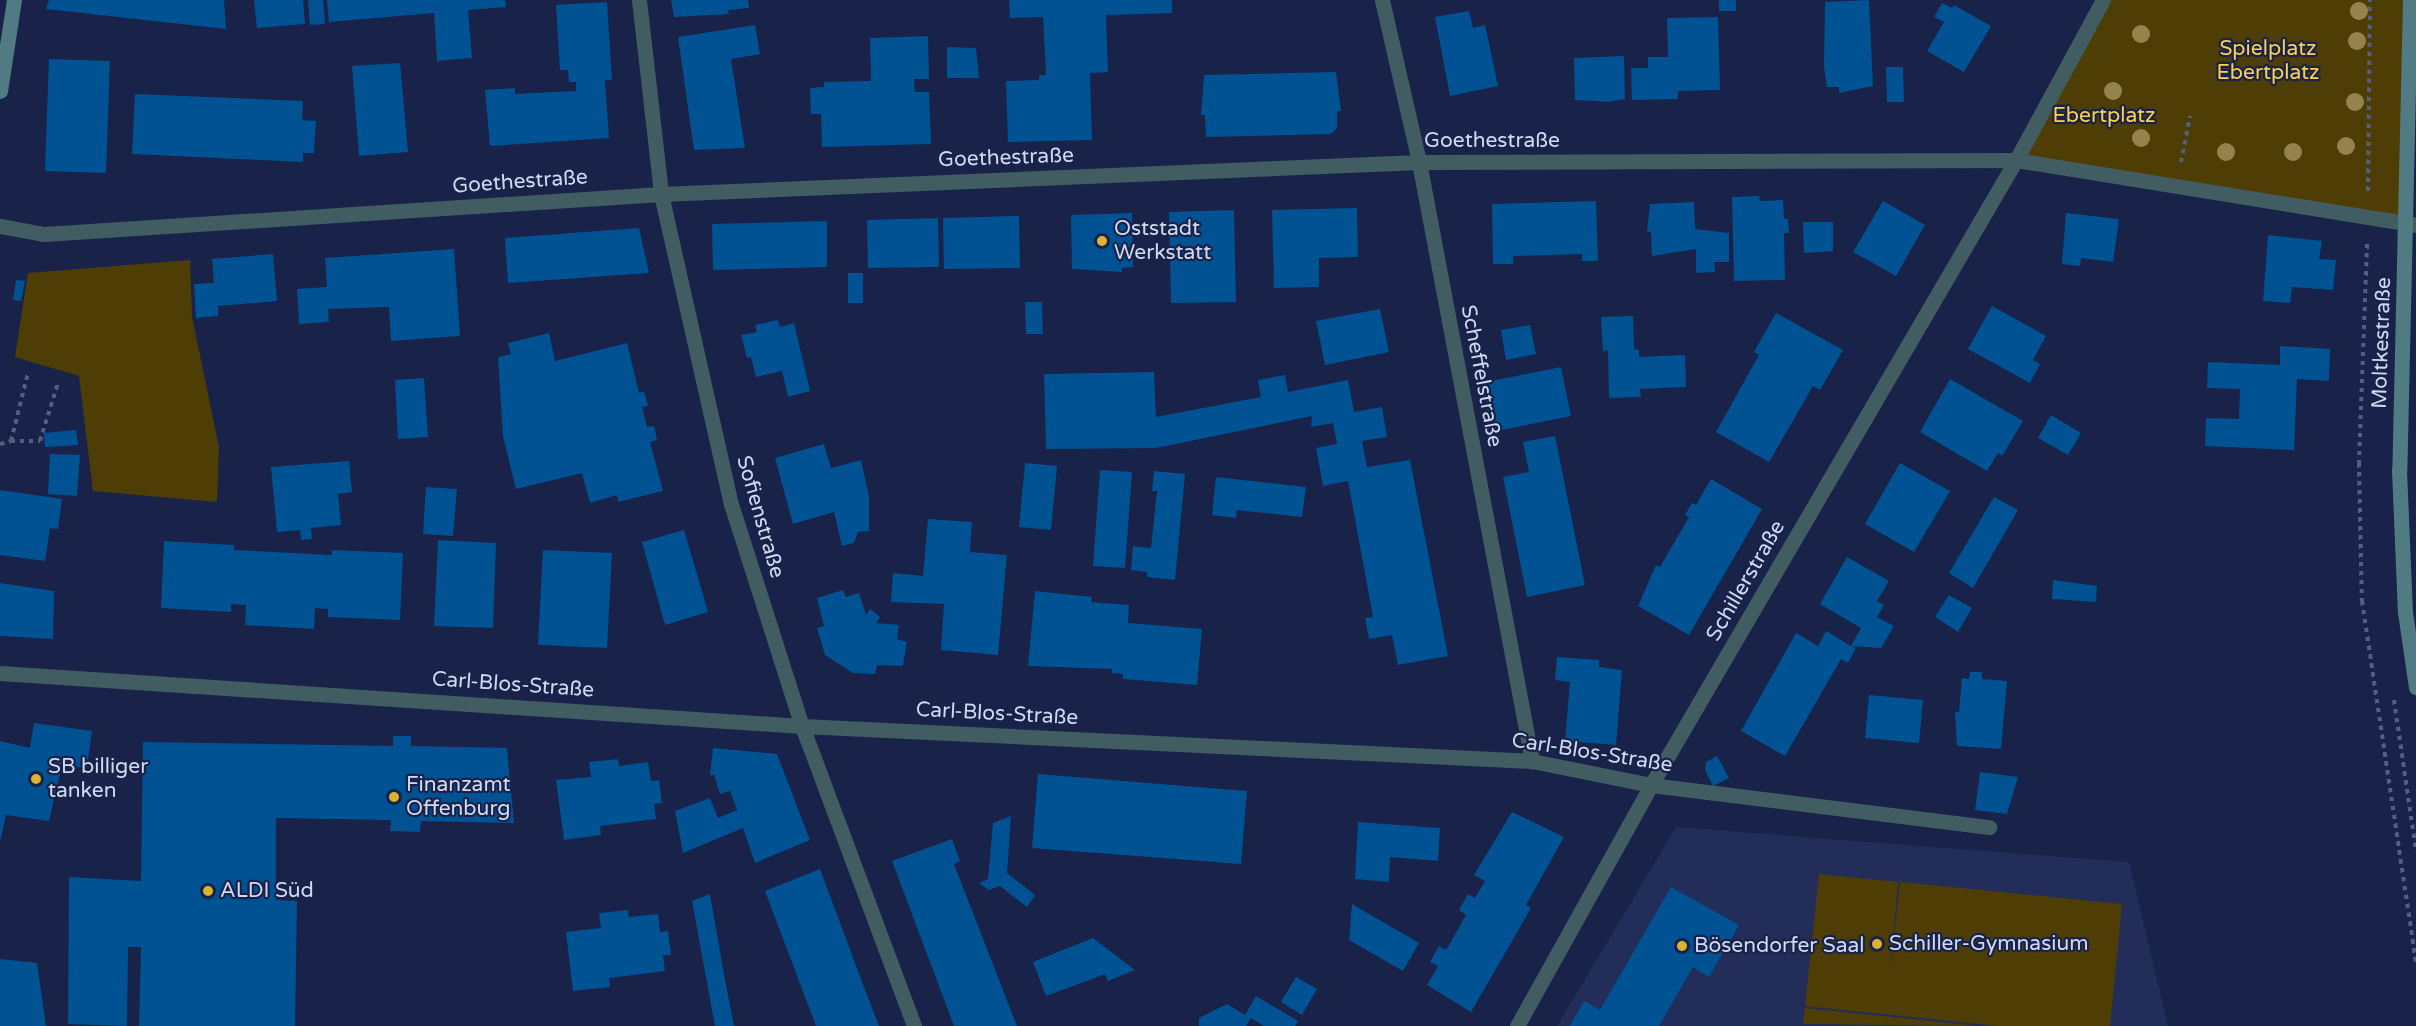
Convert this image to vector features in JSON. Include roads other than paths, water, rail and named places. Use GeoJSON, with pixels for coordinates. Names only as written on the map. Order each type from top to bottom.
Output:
{"type":"FeatureCollection","features":[{"type":"Feature","properties":{"kind":"street"},"geometry":{"type":"LineString","coordinates":[[0,91],[14,0]]}},
{"type":"Feature","properties":{"kind":"street","name":"Sofienstraße"},"geometry":{"type":"LineString","coordinates":[[639,0],[662,194],[731,504],[802,726],[914,1026]]}},
{"type":"Feature","properties":{"kind":"street","name":"Scheffelstraße"},"geometry":{"type":"LineString","coordinates":[[1382,0],[1419,162],[1532,760]]}},
{"type":"Feature","properties":{"kind":"street"},"geometry":{"type":"LineString","coordinates":[[2103,0],[2016,160],[2412,225]]}},
{"type":"Feature","properties":{"kind":"street","name":"Moltkestraße"},"geometry":{"type":"LineString","coordinates":[[2410,0],[2412,225],[2399,470],[2405,612],[2416,687]]}},
{"type":"Feature","properties":{"kind":"street","name":"Goethestraße"},"geometry":{"type":"LineString","coordinates":[[0,226],[44,234],[662,194],[1419,162],[2016,160]]}},
{"type":"Feature","properties":{"kind":"street","name":"Schillerstraße"},"geometry":{"type":"LineString","coordinates":[[1517,1026],[1651,785],[2016,160]]}},
{"type":"Feature","properties":{"kind":"street","name":"Carl-Blos-Straße"},"geometry":{"type":"LineString","coordinates":[[0,673],[802,726],[1532,760],[1651,785],[1989,827]]}},
{"type":"Feature","properties":{"kind":"place","name":"Oststadt Werkstatt"},"geometry":{"type":"Point","coordinates":[1102,241]}},
{"type":"Feature","properties":{"kind":"place","name":"SB billiger tanken"},"geometry":{"type":"Point","coordinates":[36,779]}},
{"type":"Feature","properties":{"kind":"place","name":"Finanzamt Offenburg"},"geometry":{"type":"Point","coordinates":[394,797]}},
{"type":"Feature","properties":{"kind":"place","name":"ALDI Süd"},"geometry":{"type":"Point","coordinates":[208,891]}},
{"type":"Feature","properties":{"kind":"place","name":"Schiller-Gymnasium"},"geometry":{"type":"Point","coordinates":[1877,944]}},
{"type":"Feature","properties":{"kind":"place","name":"Bösendorfer Saal"},"geometry":{"type":"Point","coordinates":[1682,946]}},
{"type":"Feature","properties":{"kind":"park label","name":"Spielplatz Ebertplatz"},"geometry":{"type":"Point","coordinates":[2268,61]}},
{"type":"Feature","properties":{"kind":"park label","name":"Ebertplatz"},"geometry":{"type":"Point","coordinates":[2104,116]}}]}
